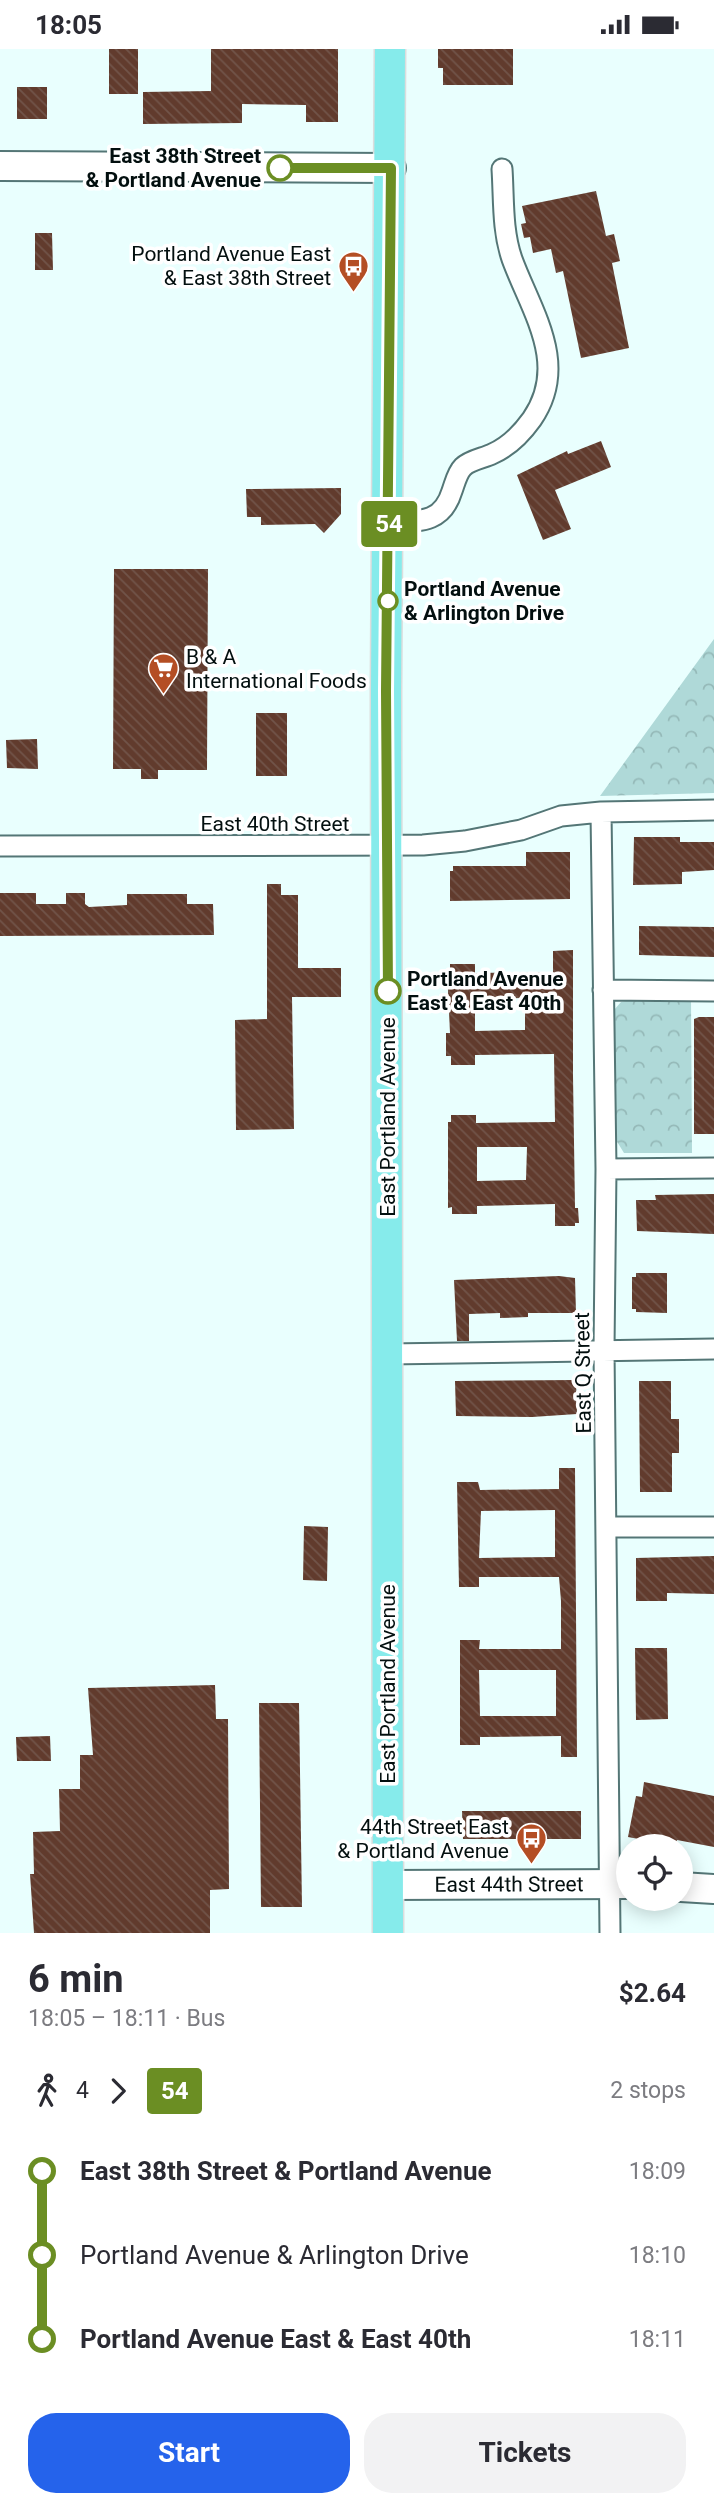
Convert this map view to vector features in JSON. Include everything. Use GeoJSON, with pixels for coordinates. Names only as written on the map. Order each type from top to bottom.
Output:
{"type":"FeatureCollection","features":[{"type":"Feature","properties":{"kind":"main road","name":"East Portland Avenue"},"geometry":{"type":"LineString","coordinates":[[387,1933],[390,49]]}},
{"type":"Feature","properties":{"kind":"main road"},"geometry":{"type":"LineString","coordinates":[[0,166],[391,168]]}},
{"type":"Feature","properties":{"kind":"main road","name":"East 44th Street"},"geometry":{"type":"LineString","coordinates":[[388,1885],[616,1883]]}},
{"type":"Feature","properties":{"kind":"main road"},"geometry":{"type":"LineString","coordinates":[[693,1888],[714,1889]]}},
{"type":"Feature","properties":{"kind":"street"},"geometry":{"type":"LineString","coordinates":[[389,522],[422,521],[438,517],[448,505],[456,478],[464,466],[511,442],[532,419],[544,397],[547,377],[544,331],[512,258],[505,228],[502,169]]}},
{"type":"Feature","properties":{"kind":"street","name":"East 40th Street"},"geometry":{"type":"LineString","coordinates":[[0,846],[388,846],[465,841],[521,830],[561,816],[601,812],[714,810]]}},
{"type":"Feature","properties":{"kind":"street","name":"East Q Street"},"geometry":{"type":"LineString","coordinates":[[601,812],[606,1169],[604,1349],[617,1834]]}},
{"type":"Feature","properties":{"kind":"street"},"geometry":{"type":"LineString","coordinates":[[603,991],[714,991]]}},
{"type":"Feature","properties":{"kind":"street"},"geometry":{"type":"LineString","coordinates":[[606,1169],[714,1168]]}},
{"type":"Feature","properties":{"kind":"street"},"geometry":{"type":"LineString","coordinates":[[388,1354],[714,1349]]}},
{"type":"Feature","properties":{"kind":"street"},"geometry":{"type":"LineString","coordinates":[[608,1527],[714,1527]]}},
{"type":"Feature","properties":{"kind":"street","name":"East Q Street"},"geometry":{"type":"LineString","coordinates":[[610,1933],[616,1900]]}},
{"type":"Feature","properties":{"kind":"green space"},"geometry":{"type":"Polygon","coordinates":[[[714,639],[714,793],[600,796],[714,639]]]}},
{"type":"Feature","properties":{"kind":"green space"},"geometry":{"type":"Polygon","coordinates":[[[691,997],[692,1153],[624,1153],[616,1140],[614,1010],[621,1002],[631,1000],[691,997]]]}},
{"type":"Feature","properties":{"kind":"building"},"geometry":{"type":"Polygon","coordinates":[[[109,49],[138,49],[138,94],[109,94],[109,49]]]}},
{"type":"Feature","properties":{"kind":"building"},"geometry":{"type":"Polygon","coordinates":[[[211,49],[338,49],[338,122],[306,122],[306,105],[242,104],[242,123],[143,124],[143,92],[211,91],[211,49]]]}},
{"type":"Feature","properties":{"kind":"building"},"geometry":{"type":"Polygon","coordinates":[[[438,49],[513,49],[513,85],[443,85],[443,68],[438,68],[438,49]]]}},
{"type":"Feature","properties":{"kind":"building"},"geometry":{"type":"Polygon","coordinates":[[[17,87],[47,87],[47,119],[17,119],[17,87]]]}},
{"type":"Feature","properties":{"kind":"building"},"geometry":{"type":"Polygon","coordinates":[[[596,191],[606,236],[614,234],[620,261],[612,263],[629,348],[581,358],[563,271],[556,273],[551,249],[533,253],[530,237],[524,238],[521,224],[526,223],[522,206],[596,191]]]}},
{"type":"Feature","properties":{"kind":"building"},"geometry":{"type":"Polygon","coordinates":[[[35,233],[52,233],[53,270],[35,270],[35,233]]]}},
{"type":"Feature","properties":{"kind":"building"},"geometry":{"type":"Polygon","coordinates":[[[601,441],[611,467],[555,490],[571,529],[543,540],[517,475],[567,451],[568,454],[601,441]]]}},
{"type":"Feature","properties":{"kind":"building"},"geometry":{"type":"Polygon","coordinates":[[[341,488],[341,514],[324,533],[315,524],[261,525],[261,517],[247,517],[246,489],[341,488]]]}},
{"type":"Feature","properties":{"kind":"building"},"geometry":{"type":"Polygon","coordinates":[[[114,569],[208,569],[207,770],[158,770],[158,779],[141,779],[141,769],[113,769],[114,569]]]}},
{"type":"Feature","properties":{"kind":"building"},"geometry":{"type":"Polygon","coordinates":[[[256,713],[287,713],[287,776],[256,776],[256,713]]]}},
{"type":"Feature","properties":{"kind":"building"},"geometry":{"type":"Polygon","coordinates":[[[37,739],[38,769],[7,768],[6,740],[37,739]]]}},
{"type":"Feature","properties":{"kind":"building"},"geometry":{"type":"Polygon","coordinates":[[[634,837],[680,837],[680,842],[714,842],[714,870],[682,872],[682,884],[633,885],[634,837]]]}},
{"type":"Feature","properties":{"kind":"building"},"geometry":{"type":"Polygon","coordinates":[[[526,852],[570,852],[570,899],[450,901],[450,871],[453,871],[453,866],[526,866],[526,852]]]}},
{"type":"Feature","properties":{"kind":"building"},"geometry":{"type":"Polygon","coordinates":[[[267,884],[281,884],[281,895],[298,895],[298,968],[341,968],[341,997],[292,997],[294,1129],[236,1130],[235,1020],[267,1019],[267,884]]]}},
{"type":"Feature","properties":{"kind":"building"},"geometry":{"type":"Polygon","coordinates":[[[0,893],[36,893],[36,904],[66,904],[66,893],[85,893],[85,904],[89,907],[127,905],[127,894],[187,894],[187,904],[213,904],[214,935],[0,936],[0,893]]]}},
{"type":"Feature","properties":{"kind":"building"},"geometry":{"type":"Polygon","coordinates":[[[639,926],[714,927],[714,957],[639,955],[639,926]]]}},
{"type":"Feature","properties":{"kind":"building"},"geometry":{"type":"Polygon","coordinates":[[[573,950],[575,1208],[578,1208],[579,1223],[575,1223],[575,1226],[555,1226],[555,1204],[477,1206],[477,1214],[452,1214],[452,1207],[448,1208],[448,1122],[451,1122],[451,1115],[476,1115],[476,1123],[555,1122],[554,1054],[475,1055],[475,1065],[451,1065],[451,1056],[446,1056],[446,1033],[450,1033],[447,970],[450,970],[450,964],[475,964],[475,973],[553,972],[553,951],[573,950]],[[525,998],[475,999],[475,1031],[525,1030],[525,998]],[[477,1147],[477,1181],[526,1180],[527,1147],[477,1147]]]}},
{"type":"Feature","properties":{"kind":"building"},"geometry":{"type":"Polygon","coordinates":[[[714,1017],[714,1134],[694,1134],[694,1019],[714,1017]]]}},
{"type":"Feature","properties":{"kind":"building"},"geometry":{"type":"Polygon","coordinates":[[[714,1194],[714,1234],[637,1231],[636,1200],[656,1200],[655,1195],[714,1194]]]}},
{"type":"Feature","properties":{"kind":"building"},"geometry":{"type":"Polygon","coordinates":[[[636,1273],[667,1273],[667,1313],[636,1312],[636,1309],[632,1309],[632,1277],[636,1277],[636,1273]]]}},
{"type":"Feature","properties":{"kind":"building"},"geometry":{"type":"Polygon","coordinates":[[[559,1276],[575,1278],[576,1313],[528,1313],[528,1317],[500,1318],[500,1313],[469,1314],[469,1341],[457,1341],[454,1280],[559,1276]]]}},
{"type":"Feature","properties":{"kind":"building"},"geometry":{"type":"Polygon","coordinates":[[[576,1380],[577,1414],[532,1417],[456,1416],[455,1381],[576,1380]]]}},
{"type":"Feature","properties":{"kind":"building"},"geometry":{"type":"Polygon","coordinates":[[[639,1381],[671,1381],[671,1419],[679,1419],[679,1453],[672,1453],[672,1492],[640,1492],[639,1381]]]}},
{"type":"Feature","properties":{"kind":"building"},"geometry":{"type":"Polygon","coordinates":[[[559,1468],[575,1468],[577,1757],[561,1757],[561,1736],[480,1737],[480,1745],[460,1745],[460,1640],[480,1640],[479,1649],[561,1649],[561,1601],[559,1577],[479,1577],[479,1587],[459,1587],[457,1482],[478,1482],[480,1490],[559,1489],[559,1468]],[[555,1510],[481,1511],[479,1558],[555,1557],[555,1510]],[[479,1670],[480,1716],[556,1716],[556,1670],[479,1670]]]}},
{"type":"Feature","properties":{"kind":"building"},"geometry":{"type":"Polygon","coordinates":[[[304,1526],[328,1527],[327,1581],[303,1580],[304,1526]]]}},
{"type":"Feature","properties":{"kind":"building"},"geometry":{"type":"Polygon","coordinates":[[[714,1556],[714,1594],[667,1593],[667,1601],[636,1601],[636,1558],[714,1556]]]}},
{"type":"Feature","properties":{"kind":"building"},"geometry":{"type":"Polygon","coordinates":[[[635,1648],[667,1648],[668,1719],[636,1720],[635,1648]]]}},
{"type":"Feature","properties":{"kind":"building"},"geometry":{"type":"Polygon","coordinates":[[[215,1685],[216,1719],[228,1719],[229,1889],[210,1890],[210,1933],[34,1933],[30,1874],[34,1874],[33,1832],[60,1831],[59,1789],[80,1789],[80,1755],[93,1755],[88,1688],[215,1685]]]}},
{"type":"Feature","properties":{"kind":"building"},"geometry":{"type":"Polygon","coordinates":[[[259,1703],[299,1703],[302,1907],[261,1907],[259,1703]]]}},
{"type":"Feature","properties":{"kind":"building"},"geometry":{"type":"Polygon","coordinates":[[[50,1736],[51,1761],[17,1761],[16,1737],[50,1736]]]}},
{"type":"Feature","properties":{"kind":"building"},"geometry":{"type":"Polygon","coordinates":[[[644,1782],[714,1796],[714,1847],[693,1843],[693,1834],[629,1834],[636,1796],[642,1797],[644,1782]]]}},
{"type":"Feature","properties":{"kind":"building"},"geometry":{"type":"Polygon","coordinates":[[[462,1811],[581,1811],[581,1839],[463,1839],[462,1811]]]}},
{"type":"Feature","properties":{"kind":"bus line","name":"54"},"geometry":{"type":"LineString","coordinates":[[280,168],[391,168],[386,691],[388,991]]}},
{"type":"Feature","properties":{"kind":"place","name":"East 38th Street & Portland Avenue"},"geometry":{"type":"Point","coordinates":[280,168]}},
{"type":"Feature","properties":{"kind":"place","name":"Portland Avenue East & East 38th Street"},"geometry":{"type":"Point","coordinates":[354,293]}},
{"type":"Feature","properties":{"kind":"place","name":"Portland Avenue & Arlington Drive"},"geometry":{"type":"Point","coordinates":[388,601]}},
{"type":"Feature","properties":{"kind":"place","name":"B & A International Foods"},"geometry":{"type":"Point","coordinates":[163,696]}},
{"type":"Feature","properties":{"kind":"place","name":"Portland Avenue East & East 40th"},"geometry":{"type":"Point","coordinates":[388,991]}},
{"type":"Feature","properties":{"kind":"place","name":"44th Street East & Portland Avenue"},"geometry":{"type":"Point","coordinates":[532,1866]}}]}
